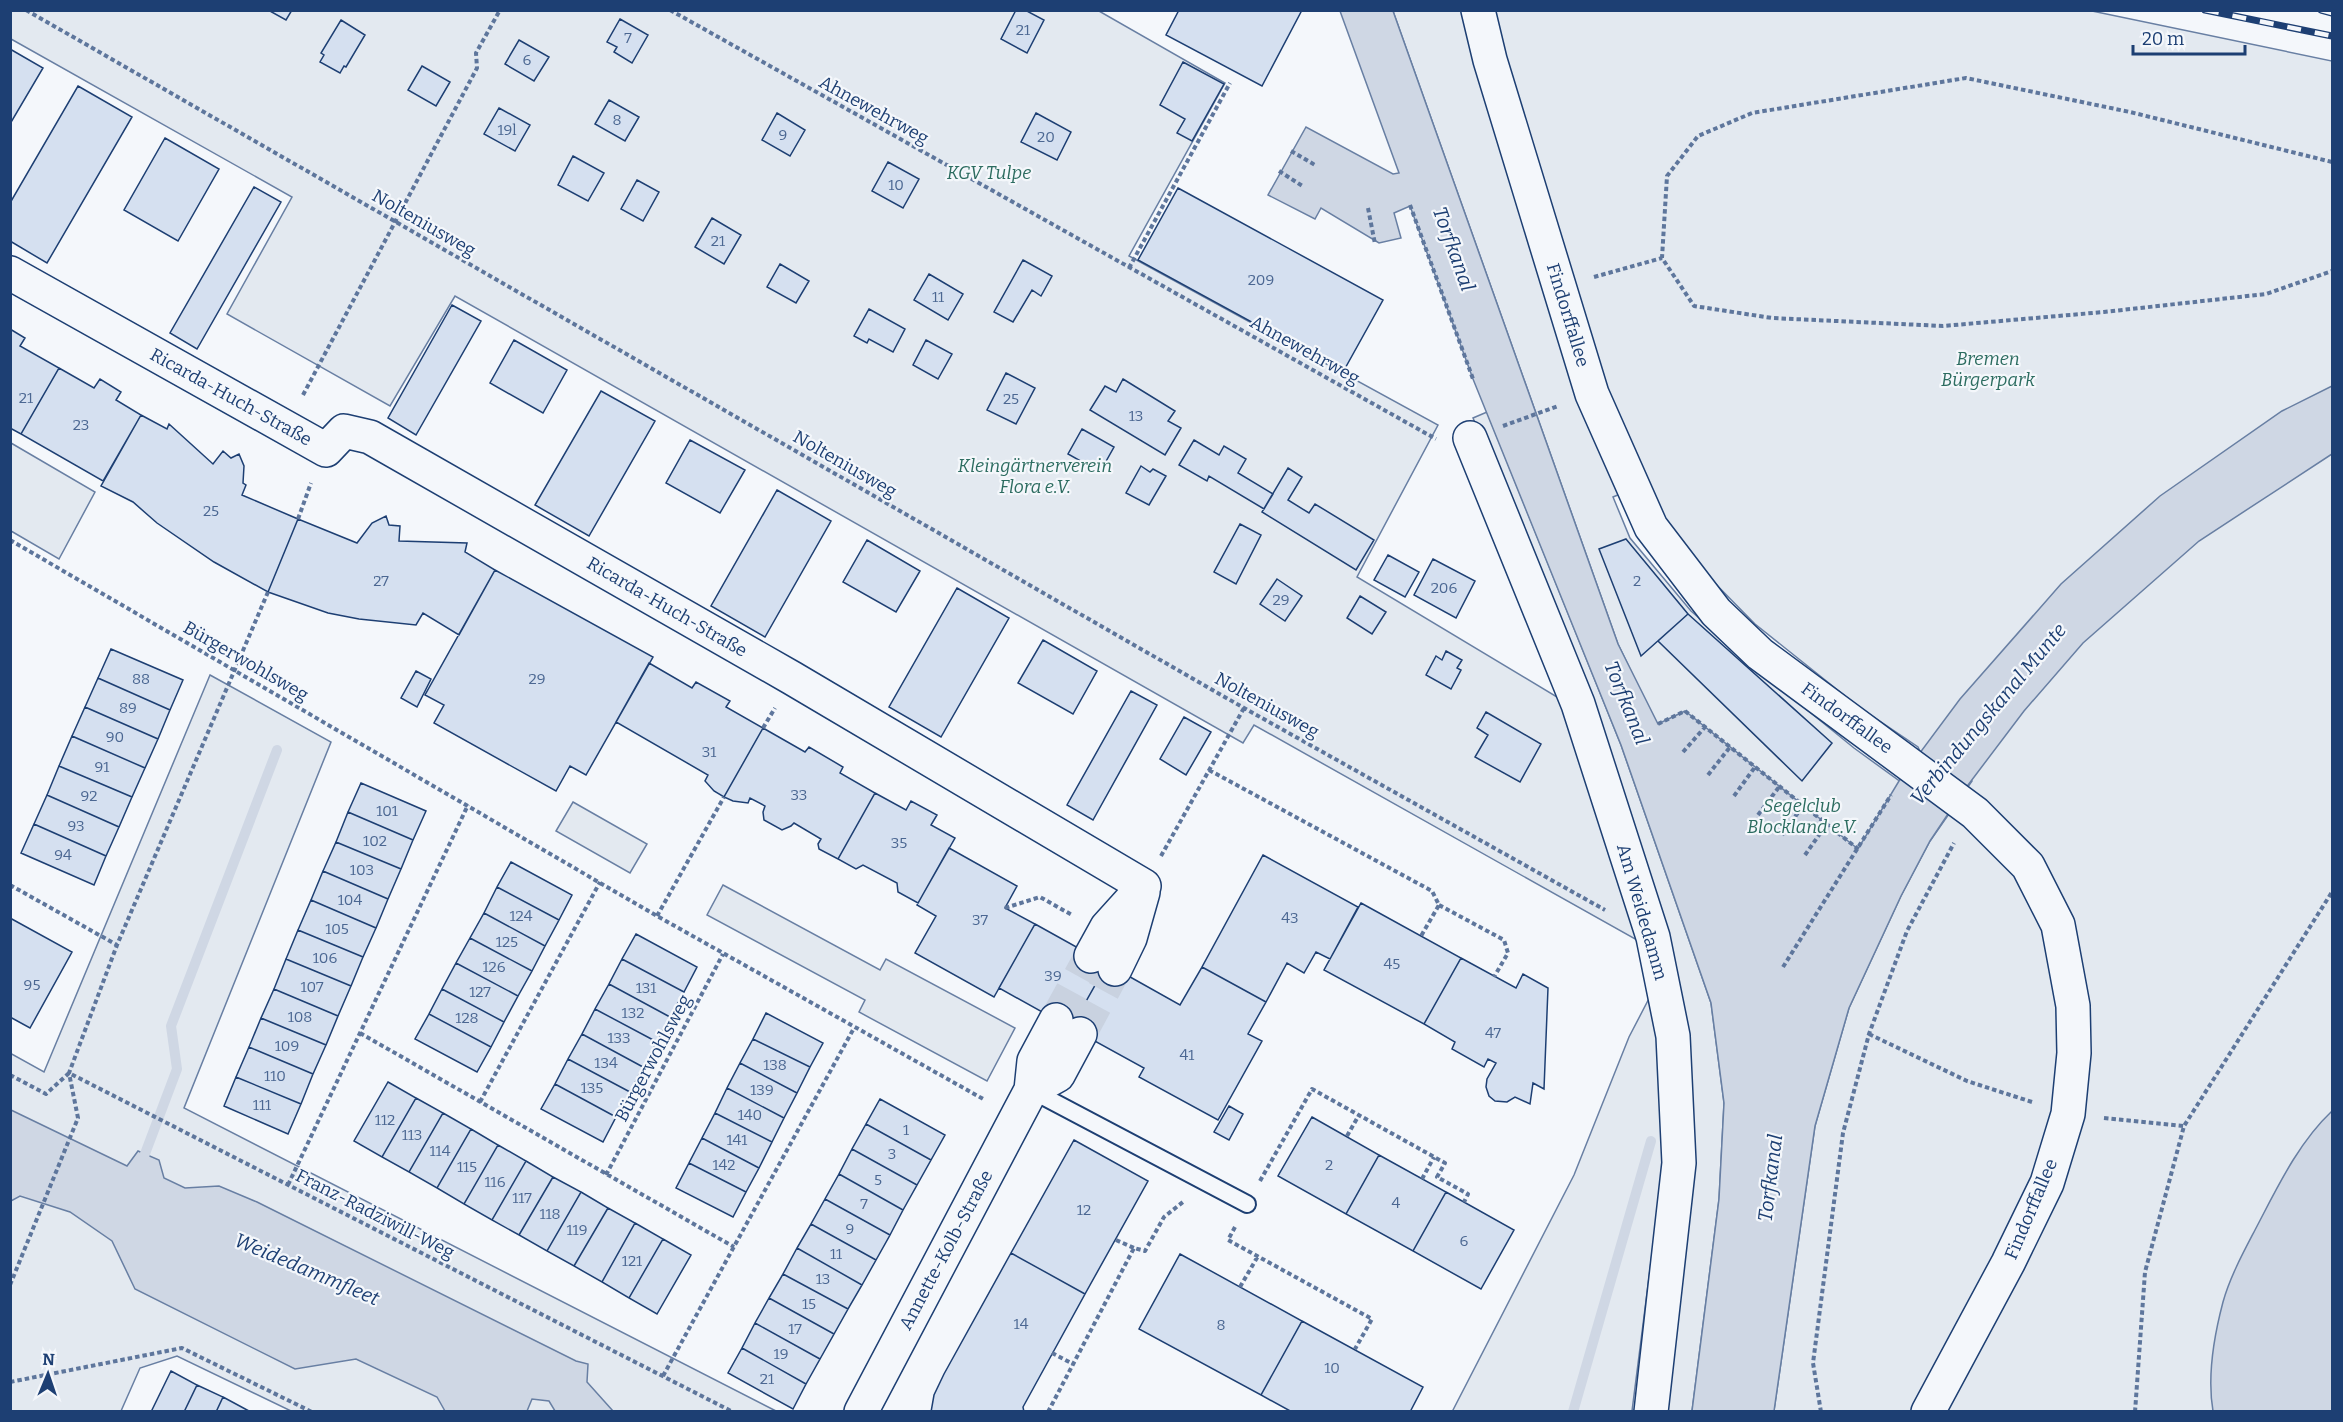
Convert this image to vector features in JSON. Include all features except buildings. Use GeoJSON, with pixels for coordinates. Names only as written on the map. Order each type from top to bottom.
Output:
{"type":"FeatureCollection","features":[{"type":"Feature","properties":{"kind":"street","name":"Findorffallee"},"geometry":{"type":"LineString","coordinates":[[1478,10],[1490,60],[1592,394],[1651,527],[1716,612],[1760,654],[1900,776],[1960,802],[1975,813],[2028,866],[2058,925],[2073,1006],[2074,1053],[2068,1114],[2047,1183],[2008,1263],[1929,1412]]}},
{"type":"Feature","properties":{"kind":"street","name":"Ricarda-Huch-Straße"},"geometry":{"type":"LineString","coordinates":[[10,273],[326,450],[344,431],[370,437],[792,678],[1144,886]]}},
{"type":"Feature","properties":{"kind":"street","name":"Am Weidedamm"},"geometry":{"type":"LineString","coordinates":[[1482,434],[1578,704],[1653,937],[1673,1036],[1679,1163],[1651,1412]]}},
{"type":"Feature","properties":{"kind":"street"},"geometry":{"type":"LineString","coordinates":[[1103,953],[1130,938],[1144,886]]}},
{"type":"Feature","properties":{"kind":"street","name":"Annette-Kolb-Straße"},"geometry":{"type":"LineString","coordinates":[[861,1412],[1024,1103],[1034,1062],[1068,1027]]}},
{"type":"Feature","properties":{"kind":"lane"},"geometry":{"type":"LineString","coordinates":[[1024,1103],[1247,1204]]}},
{"type":"Feature","properties":{"kind":"path","name":"Nolteniusweg"},"geometry":{"type":"LineString","coordinates":[[26,10],[1244,708],[1653,937]]}},
{"type":"Feature","properties":{"kind":"path"},"geometry":{"type":"LineString","coordinates":[[285,428],[477,68],[476,53],[500,10]]}},
{"type":"Feature","properties":{"kind":"path","name":"Ahnewehrweg"},"geometry":{"type":"LineString","coordinates":[[670,10],[1443,443],[1482,434],[1558,406]]}},
{"type":"Feature","properties":{"kind":"path"},"geometry":{"type":"LineString","coordinates":[[2332,162],[2130,112],[1966,78],[1752,113],[1698,136],[1667,176],[1662,258],[1694,306],[1772,318],[1943,326],[2104,312],[2266,294],[2332,271]]}},
{"type":"Feature","properties":{"kind":"path"},"geometry":{"type":"LineString","coordinates":[[1129,267],[1230,83]]}},
{"type":"Feature","properties":{"kind":"path"},"geometry":{"type":"LineString","coordinates":[[1291,151],[1314,165]]}},
{"type":"Feature","properties":{"kind":"path"},"geometry":{"type":"LineString","coordinates":[[1279,171],[1304,187]]}},
{"type":"Feature","properties":{"kind":"path"},"geometry":{"type":"LineString","coordinates":[[1410,205],[1473,379]]}},
{"type":"Feature","properties":{"kind":"path"},"geometry":{"type":"LineString","coordinates":[[1368,208],[1376,244]]}},
{"type":"Feature","properties":{"kind":"path"},"geometry":{"type":"LineString","coordinates":[[1632,266],[1662,258]]}},
{"type":"Feature","properties":{"kind":"path","name":"Bürgerwohlsweg"},"geometry":{"type":"LineString","coordinates":[[10,540],[854,1028],[1024,1103]]}},
{"type":"Feature","properties":{"kind":"path"},"geometry":{"type":"LineString","coordinates":[[10,1075],[46,1094],[69,1073],[117,945],[268,592]]}},
{"type":"Feature","properties":{"kind":"path"},"geometry":{"type":"LineString","coordinates":[[1144,886],[1244,708]]}},
{"type":"Feature","properties":{"kind":"path"},"geometry":{"type":"LineString","coordinates":[[1658,724],[1684,711],[1802,807],[1858,849]]}},
{"type":"Feature","properties":{"kind":"path"},"geometry":{"type":"LineString","coordinates":[[1683,753],[1705,727]]}},
{"type":"Feature","properties":{"kind":"path"},"geometry":{"type":"LineString","coordinates":[[1708,775],[1730,747]]}},
{"type":"Feature","properties":{"kind":"path"},"geometry":{"type":"LineString","coordinates":[[1734,796],[1755,767]]}},
{"type":"Feature","properties":{"kind":"path"},"geometry":{"type":"LineString","coordinates":[[1209,770],[1432,891],[1439,905],[1504,940],[1508,953],[1494,977]]}},
{"type":"Feature","properties":{"kind":"path"},"geometry":{"type":"LineString","coordinates":[[1783,968],[1858,849],[1900,776]]}},
{"type":"Feature","properties":{"kind":"path"},"geometry":{"type":"LineString","coordinates":[[1758,814],[1779,787]]}},
{"type":"Feature","properties":{"kind":"path"},"geometry":{"type":"LineString","coordinates":[[657,916],[724,797]]}},
{"type":"Feature","properties":{"kind":"path"},"geometry":{"type":"LineString","coordinates":[[288,1185],[468,805]]}},
{"type":"Feature","properties":{"kind":"path"},"geometry":{"type":"LineString","coordinates":[[1782,835],[1802,807]]}},
{"type":"Feature","properties":{"kind":"path"},"geometry":{"type":"LineString","coordinates":[[1805,855],[1826,825]]}},
{"type":"Feature","properties":{"kind":"path"},"geometry":{"type":"LineString","coordinates":[[1821,1412],[1813,1363],[1843,1133],[1869,1034],[1907,931],[1955,842]]}},
{"type":"Feature","properties":{"kind":"path"},"geometry":{"type":"LineString","coordinates":[[480,1102],[600,882]]}},
{"type":"Feature","properties":{"kind":"path"},"geometry":{"type":"LineString","coordinates":[[10,885],[117,945]]}},
{"type":"Feature","properties":{"kind":"path"},"geometry":{"type":"LineString","coordinates":[[2135,1412],[2145,1272],[2184,1126],[2332,892]]}},
{"type":"Feature","properties":{"kind":"path"},"geometry":{"type":"LineString","coordinates":[[1005,908],[1040,897],[1103,953]]}},
{"type":"Feature","properties":{"kind":"path"},"geometry":{"type":"LineString","coordinates":[[1420,936],[1439,905]]}},
{"type":"Feature","properties":{"kind":"path","name":"Bürgerwohlsweg"},"geometry":{"type":"LineString","coordinates":[[606,1175],[723,954]]}},
{"type":"Feature","properties":{"kind":"path"},"geometry":{"type":"LineString","coordinates":[[663,1376],[854,1028]]}},
{"type":"Feature","properties":{"kind":"path"},"geometry":{"type":"LineString","coordinates":[[360,1033],[734,1248]]}},
{"type":"Feature","properties":{"kind":"path"},"geometry":{"type":"LineString","coordinates":[[1869,1034],[1966,1081],[2068,1114],[2184,1126]]}},
{"type":"Feature","properties":{"kind":"path"},"geometry":{"type":"LineString","coordinates":[[10,1285],[78,1118],[69,1073]]}},
{"type":"Feature","properties":{"kind":"path","name":"Franz-Radziwill-Weg"},"geometry":{"type":"LineString","coordinates":[[69,1073],[733,1412]]}},
{"type":"Feature","properties":{"kind":"path"},"geometry":{"type":"LineString","coordinates":[[1355,1349],[1372,1319],[1228,1240],[1312,1089],[1445,1163],[1437,1177],[1468,1194],[1464,1202]]}},
{"type":"Feature","properties":{"kind":"path"},"geometry":{"type":"LineString","coordinates":[[1347,1136],[1359,1115]]}},
{"type":"Feature","properties":{"kind":"path"},"geometry":{"type":"LineString","coordinates":[[1422,1179],[1434,1157]]}},
{"type":"Feature","properties":{"kind":"path"},"geometry":{"type":"LineString","coordinates":[[1116,1240],[1145,1251],[1164,1217]]}},
{"type":"Feature","properties":{"kind":"path"},"geometry":{"type":"LineString","coordinates":[[1048,1412],[1134,1248]]}},
{"type":"Feature","properties":{"kind":"path"},"geometry":{"type":"LineString","coordinates":[[1240,1287],[1258,1256]]}},
{"type":"Feature","properties":{"kind":"path"},"geometry":{"type":"LineString","coordinates":[[10,1382],[182,1348],[312,1412]]}},
{"type":"Feature","properties":{"kind":"path"},"geometry":{"type":"LineString","coordinates":[[1052,1353],[1073,1364]]}},
{"type":"Feature","properties":{"kind":"green space"},"geometry":{"type":"Polygon","coordinates":[[[11,10],[1099,11],[1225,83],[1129,256],[1438,425],[1357,577],[1572,706],[1644,944],[1254,725],[1243,743],[455,296],[390,406],[227,314],[292,197],[11,39],[11,10]]]}},
{"type":"Feature","properties":{"kind":"green space","name":"Bremen Bürgerpark"},"geometry":{"type":"Polygon","coordinates":[[[1393,11],[2092,11],[2332,61],[2332,1411],[1774,1411],[1815,1126],[1849,1008],[1901,896],[1930,841],[1972,781],[1923,758],[1918,747],[1859,707],[1755,624],[1699,567],[1637,487],[1613,497],[1630,538],[1691,611],[1854,748],[1916,793],[1792,1007],[1618,644],[1393,11]]]}},
{"type":"Feature","properties":{"kind":"green space"},"geometry":{"type":"Polygon","coordinates":[[[1487,412],[1621,745],[1711,1003],[1724,1103],[1719,1199],[1692,1411],[1659,1411],[1687,1049],[1521,532],[1473,418],[1487,412]]]}},
{"type":"Feature","properties":{"kind":"green space"},"geometry":{"type":"Polygon","coordinates":[[[11,443],[95,492],[59,559],[11,531],[11,443]]]}},
{"type":"Feature","properties":{"kind":"green space"},"geometry":{"type":"Polygon","coordinates":[[[210,675],[331,742],[184,1108],[776,1411],[291,1411],[177,1356],[140,1368],[121,1411],[11,1411],[10,1053],[44,1072],[210,675]]]}},
{"type":"Feature","properties":{"kind":"green space"},"geometry":{"type":"Polygon","coordinates":[[[573,802],[647,844],[630,873],[556,831],[573,802]]]}},
{"type":"Feature","properties":{"kind":"green space"},"geometry":{"type":"Polygon","coordinates":[[[723,885],[880,970],[886,959],[1015,1028],[987,1081],[859,1012],[865,1000],[707,915],[723,885]]]}},
{"type":"Feature","properties":{"kind":"green space"},"geometry":{"type":"Polygon","coordinates":[[[1655,987],[1664,1159],[1632,1411],[1452,1412],[1574,1175],[1629,1037],[1655,987]]]}},
{"type":"Feature","properties":{"kind":"water"},"geometry":{"type":"Polygon","coordinates":[[[1340,11],[1393,11],[1618,644],[1658,724],[1685,711],[1858,849],[1899,781],[1960,699],[2061,584],[2160,496],[2282,411],[2332,386],[2332,454],[2199,541],[2083,643],[2024,711],[1962,793],[1930,841],[1901,896],[1849,1008],[1815,1126],[1774,1411],[1692,1411],[1719,1199],[1724,1103],[1711,1003],[1621,745],[1473,379],[1410,206],[1394,213],[1401,238],[1379,243],[1321,208],[1315,219],[1268,195],[1306,127],[1393,174],[1399,173],[1340,11]]]}},
{"type":"Feature","properties":{"kind":"water","name":"Weidedammfleet"},"geometry":{"type":"Polygon","coordinates":[[[11,1110],[127,1166],[138,1151],[159,1160],[164,1178],[185,1188],[219,1186],[257,1202],[576,1361],[588,1364],[587,1382],[613,1411],[555,1411],[549,1401],[532,1399],[527,1411],[445,1411],[437,1397],[356,1359],[295,1369],[135,1289],[112,1241],[70,1212],[20,1196],[11,1201],[11,1110]]]}},
{"type":"Feature","properties":{"kind":"water"},"geometry":{"type":"Polygon","coordinates":[[[2332,1111],[2332,1411],[2213,1411],[2212,1356],[2229,1283],[2289,1167],[2309,1137],[2332,1111]]]}},
{"type":"Feature","properties":{"kind":"waterway"},"geometry":{"type":"LineString","coordinates":[[140,1167],[177,1069],[171,1026],[277,750]]}},
{"type":"Feature","properties":{"kind":"waterway"},"geometry":{"type":"LineString","coordinates":[[1573,1412],[1651,1141]]}},
{"type":"Feature","properties":{"kind":"tunnel"},"geometry":{"type":"LineString","coordinates":[[1056,1020],[1091,956]]}},
{"type":"Feature","properties":{"kind":"tunnel"},"geometry":{"type":"LineString","coordinates":[[1080,1034],[1115,969]]}},
{"type":"Feature","properties":{"kind":"railway"},"geometry":{"type":"LineString","coordinates":[[2205,10],[2332,36]]}},
{"type":"Feature","properties":{"kind":"railway"},"geometry":{"type":"LineString","coordinates":[[2321,10],[2332,13]]}},
{"type":"Feature","properties":{"kind":"park label","name":"KGV Tulpe"},"geometry":{"type":"Point","coordinates":[989,173]}},
{"type":"Feature","properties":{"kind":"park label","name":"Kleingärtnerverein Flora e.V."},"geometry":{"type":"Point","coordinates":[1035,476]}},
{"type":"Feature","properties":{"kind":"park label","name":"Segelclub Blockland e.V."},"geometry":{"type":"Point","coordinates":[1802,816]}},
{"type":"Feature","properties":{"kind":"water label","name":"Torfkanal"},"geometry":{"type":"Point","coordinates":[1454,249]}},
{"type":"Feature","properties":{"kind":"water label","name":"Torfkanal"},"geometry":{"type":"Point","coordinates":[1627,703]}},
{"type":"Feature","properties":{"kind":"water label","name":"Verbindungskanal Munte"},"geometry":{"type":"Point","coordinates":[1988,714]}},
{"type":"Feature","properties":{"kind":"water label","name":"Torfkanal"},"geometry":{"type":"Point","coordinates":[1770,1178]}}]}
